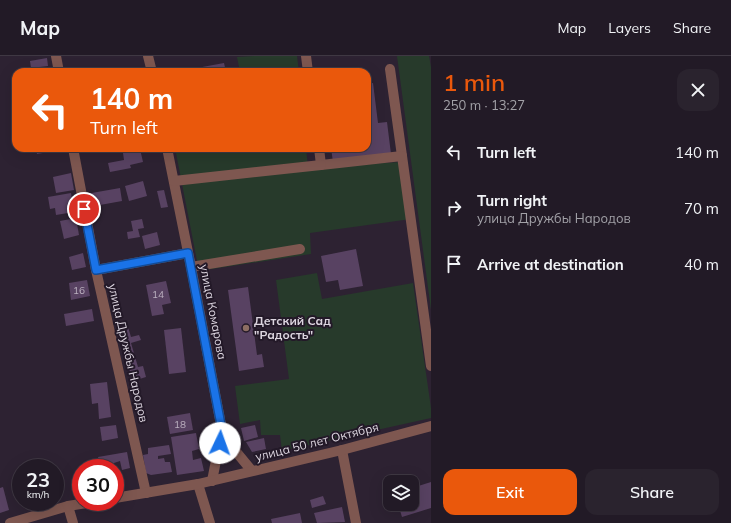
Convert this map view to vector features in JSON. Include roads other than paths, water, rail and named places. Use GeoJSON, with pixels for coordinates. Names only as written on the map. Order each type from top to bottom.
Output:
{"type":"FeatureCollection","features":[{"type":"Feature","properties":{"kind":"street"},"geometry":{"type":"LineString","coordinates":[[56,56],[58,68]]}},
{"type":"Feature","properties":{"kind":"street"},"geometry":{"type":"LineString","coordinates":[[148,56],[151,68]]}},
{"type":"Feature","properties":{"kind":"street"},"geometry":{"type":"LineString","coordinates":[[306,56],[308,68]]}},
{"type":"Feature","properties":{"kind":"street"},"geometry":{"type":"LineString","coordinates":[[390,69],[431,366]]}},
{"type":"Feature","properties":{"kind":"street","name":"улица Дружбы Народов"},"geometry":{"type":"LineString","coordinates":[[74,152],[96,270],[146,493]]}},
{"type":"Feature","properties":{"kind":"street","name":"улица Комарова"},"geometry":{"type":"LineString","coordinates":[[168,152],[222,430],[212,481]]}},
{"type":"Feature","properties":{"kind":"street"},"geometry":{"type":"LineString","coordinates":[[319,152],[321,165]]}},
{"type":"Feature","properties":{"kind":"street"},"geometry":{"type":"LineString","coordinates":[[174,181],[402,156]]}},
{"type":"Feature","properties":{"kind":"street"},"geometry":{"type":"LineString","coordinates":[[191,267],[300,249]]}},
{"type":"Feature","properties":{"kind":"street"},"geometry":{"type":"LineString","coordinates":[[96,270],[188,253]]}},
{"type":"Feature","properties":{"kind":"street","name":"улица 50 лет Октября"},"geometry":{"type":"LineString","coordinates":[[124,497],[212,481],[342,450],[431,426]]}},
{"type":"Feature","properties":{"kind":"street"},"geometry":{"type":"LineString","coordinates":[[222,430],[233,448],[252,471]]}},
{"type":"Feature","properties":{"kind":"street"},"geometry":{"type":"LineString","coordinates":[[342,450],[356,523]]}},
{"type":"Feature","properties":{"kind":"street"},"geometry":{"type":"LineString","coordinates":[[198,484],[210,523]]}},
{"type":"Feature","properties":{"kind":"street"},"geometry":{"type":"LineString","coordinates":[[10,523],[72,505]]}},
{"type":"Feature","properties":{"kind":"street"},"geometry":{"type":"LineString","coordinates":[[68,506],[73,523]]}},
{"type":"Feature","properties":{"kind":"place","name":"Детский Сад \"Радость\""},"geometry":{"type":"Point","coordinates":[246,328]}}]}
